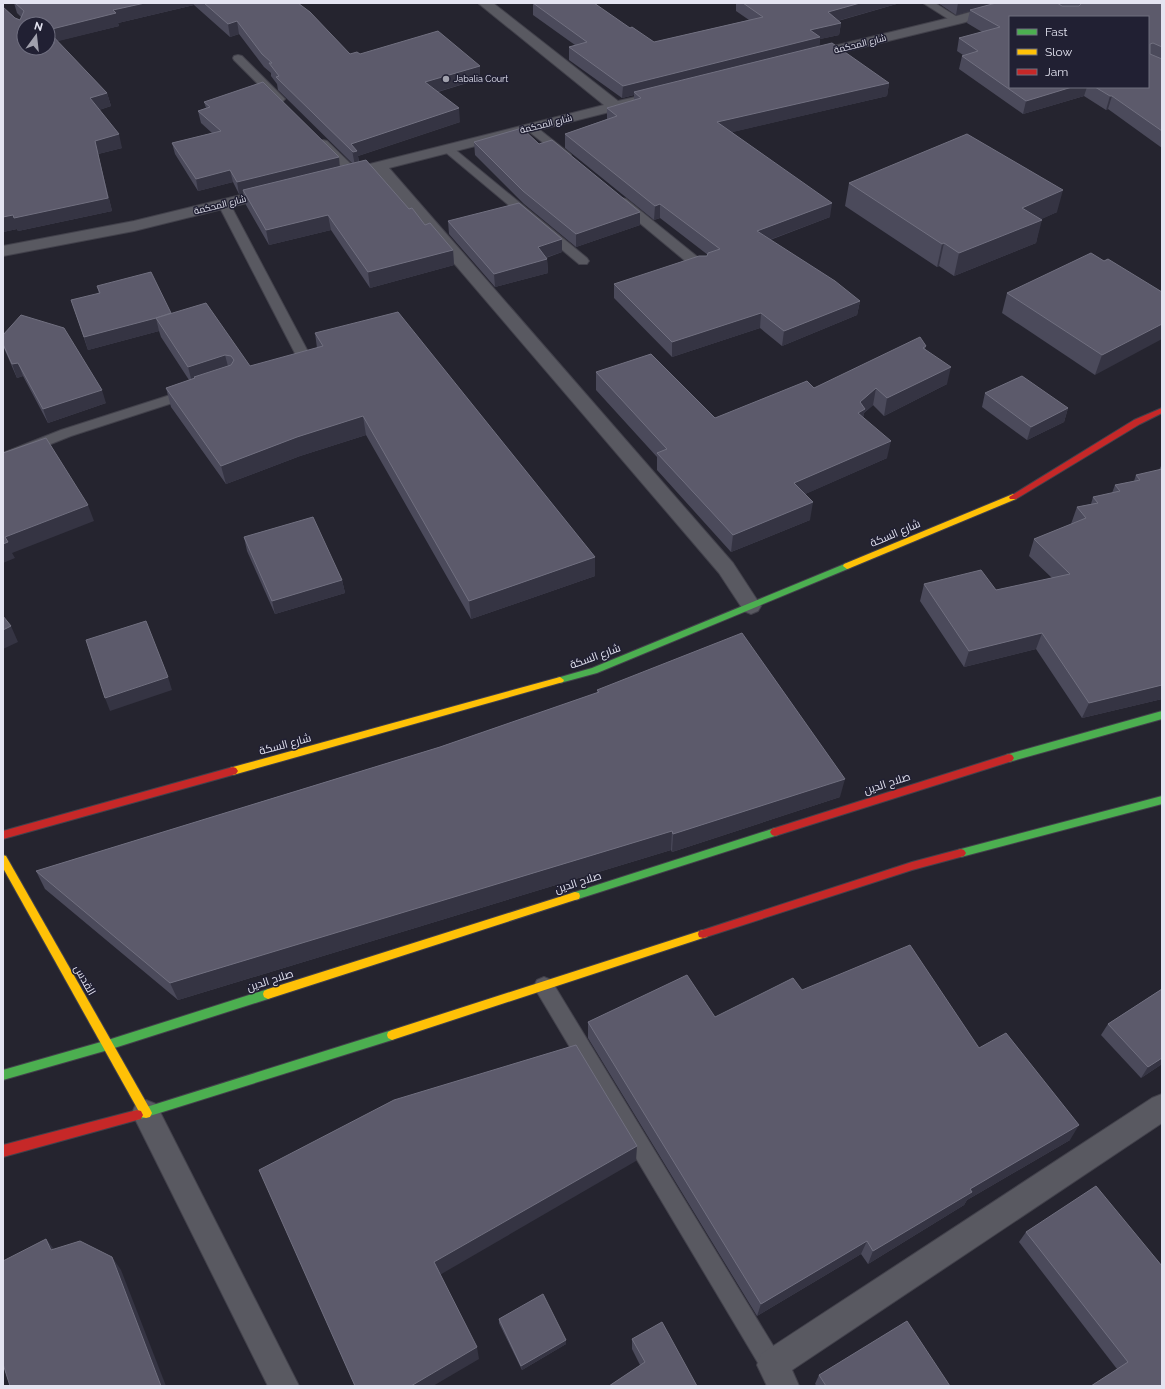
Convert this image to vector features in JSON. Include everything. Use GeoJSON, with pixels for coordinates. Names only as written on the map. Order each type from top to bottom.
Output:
{"type":"FeatureCollection","features":[{"type":"Feature","properties":{"kind":"main road","name":"شارع السكة"},"geometry":{"type":"LineString","coordinates":[[3,835],[594,671],[1019,494],[1137,422],[1162,410]]}},
{"type":"Feature","properties":{"kind":"main road","name":"صلاح الدين"},"geometry":{"type":"LineString","coordinates":[[3,1075],[108,1045],[994,762],[1162,715]]}},
{"type":"Feature","properties":{"kind":"main road"},"geometry":{"type":"LineString","coordinates":[[3,1151],[146,1113],[544,986],[912,866],[1162,800]]}},
{"type":"Feature","properties":{"kind":"main road","name":"القدس"},"geometry":{"type":"LineString","coordinates":[[3,859],[146,1113]]}},
{"type":"Feature","properties":{"kind":"street"},"geometry":{"type":"LineString","coordinates":[[485,3],[616,106]]}},
{"type":"Feature","properties":{"kind":"street","name":"شارع المحكمة"},"geometry":{"type":"LineString","coordinates":[[796,60],[957,20],[1016,3]]}},
{"type":"Feature","properties":{"kind":"street","name":"شارع المحكمة"},"geometry":{"type":"LineString","coordinates":[[330,178],[652,96]]}},
{"type":"Feature","properties":{"kind":"street"},"geometry":{"type":"LineString","coordinates":[[379,166],[726,568],[751,606]]}},
{"type":"Feature","properties":{"kind":"street","name":"شارع المحكمة"},"geometry":{"type":"LineString","coordinates":[[3,251],[134,226],[284,189]]}},
{"type":"Feature","properties":{"kind":"street"},"geometry":{"type":"LineString","coordinates":[[778,1375],[1162,1107]]}},
{"type":"Feature","properties":{"kind":"street"},"geometry":{"type":"LineString","coordinates":[[146,1113],[284,1386]]}},
{"type":"Feature","properties":{"kind":"lane"},"geometry":{"type":"LineString","coordinates":[[928,3],[957,20]]}},
{"type":"Feature","properties":{"kind":"lane"},"geometry":{"type":"LineString","coordinates":[[238,58],[287,107]]}},
{"type":"Feature","properties":{"kind":"lane"},"geometry":{"type":"LineString","coordinates":[[531,128],[573,162]]}},
{"type":"Feature","properties":{"kind":"lane"},"geometry":{"type":"LineString","coordinates":[[314,134],[352,173]]}},
{"type":"Feature","properties":{"kind":"lane"},"geometry":{"type":"LineString","coordinates":[[448,149],[583,261]]}},
{"type":"Feature","properties":{"kind":"lane"},"geometry":{"type":"LineString","coordinates":[[616,196],[700,266]]}},
{"type":"Feature","properties":{"kind":"lane"},"geometry":{"type":"LineString","coordinates":[[224,204],[307,363]]}},
{"type":"Feature","properties":{"kind":"lane"},"geometry":{"type":"LineString","coordinates":[[3,458],[66,433],[208,386]]}},
{"type":"Feature","properties":{"kind":"lane"},"geometry":{"type":"LineString","coordinates":[[544,986],[778,1375]]}},
{"type":"Feature","properties":{"kind":"building"},"geometry":{"type":"Polygon","coordinates":[[[15,3],[145,3],[113,10],[116,13],[56,28],[56,16],[22,16],[24,11],[15,3]]]}},
{"type":"Feature","properties":{"kind":"building"},"geometry":{"type":"Polygon","coordinates":[[[204,3],[298,3],[310,12],[350,54],[357,52],[360,54],[438,31],[480,66],[425,82],[459,108],[351,144],[357,151],[353,152],[276,77],[279,76],[269,63],[272,63],[262,54],[237,21],[228,24],[204,3]]]}},
{"type":"Feature","properties":{"kind":"building"},"geometry":{"type":"Polygon","coordinates":[[[533,3],[594,3],[630,28],[632,27],[654,42],[763,17],[743,3],[860,3],[828,12],[841,23],[810,30],[820,37],[623,86],[569,47],[587,42],[533,3]]]}},
{"type":"Feature","properties":{"kind":"building"},"geometry":{"type":"Polygon","coordinates":[[[996,3],[1057,3],[1062,6],[1079,6],[1081,4],[1080,3],[1162,3],[1162,47],[1153,43],[1150,44],[1150,54],[1162,59],[1162,131],[1112,96],[1097,88],[1149,88],[1149,16],[1009,16],[1009,88],[1069,88],[1026,101],[962,56],[978,51],[959,38],[1000,27],[970,10],[996,3]]]}},
{"type":"Feature","properties":{"kind":"building"},"geometry":{"type":"Polygon","coordinates":[[[3,7],[15,18],[16,56],[56,56],[56,39],[107,93],[90,98],[119,134],[95,141],[108,198],[14,218],[13,215],[3,217],[3,7]]]}},
{"type":"Feature","properties":{"kind":"building"},"geometry":{"type":"Polygon","coordinates":[[[832,43],[889,83],[717,122],[832,203],[757,231],[835,281],[860,301],[784,331],[761,313],[672,342],[614,284],[699,256],[707,256],[708,253],[720,249],[660,204],[655,206],[565,134],[617,116],[607,108],[641,98],[634,92],[832,43]]]}},
{"type":"Feature","properties":{"kind":"building"},"geometry":{"type":"Polygon","coordinates":[[[263,82],[339,157],[237,182],[230,170],[196,179],[172,143],[221,131],[198,111],[210,107],[204,102],[263,82]]]}},
{"type":"Feature","properties":{"kind":"building"},"geometry":{"type":"Polygon","coordinates":[[[522,128],[539,144],[552,140],[640,212],[576,234],[523,191],[474,142],[522,128]]]}},
{"type":"Feature","properties":{"kind":"building"},"geometry":{"type":"Polygon","coordinates":[[[967,134],[1063,190],[1022,208],[1042,220],[959,253],[944,243],[942,244],[849,183],[967,134]]]}},
{"type":"Feature","properties":{"kind":"building"},"geometry":{"type":"Polygon","coordinates":[[[366,160],[409,209],[412,208],[425,225],[430,223],[453,250],[368,272],[328,215],[266,230],[243,190],[366,160]]]}},
{"type":"Feature","properties":{"kind":"building"},"geometry":{"type":"Polygon","coordinates":[[[519,203],[562,239],[538,247],[547,259],[494,274],[448,221],[519,203]]]}},
{"type":"Feature","properties":{"kind":"building"},"geometry":{"type":"Polygon","coordinates":[[[1091,253],[1104,261],[1108,259],[1162,292],[1162,324],[1102,355],[1007,293],[1091,253]]]}},
{"type":"Feature","properties":{"kind":"building"},"geometry":{"type":"Polygon","coordinates":[[[151,272],[171,313],[84,337],[71,300],[100,293],[97,286],[151,272]]]}},
{"type":"Feature","properties":{"kind":"building"},"geometry":{"type":"Polygon","coordinates":[[[206,303],[250,366],[323,346],[315,333],[398,312],[595,557],[469,601],[363,416],[297,437],[221,466],[166,388],[231,365],[234,360],[231,356],[225,355],[188,367],[156,318],[206,303]]]}},
{"type":"Feature","properties":{"kind":"building"},"geometry":{"type":"Polygon","coordinates":[[[21,315],[64,328],[102,390],[43,409],[18,363],[12,364],[3,344],[3,335],[21,315]]]}},
{"type":"Feature","properties":{"kind":"building"},"geometry":{"type":"Polygon","coordinates":[[[920,337],[926,346],[923,348],[951,367],[887,398],[876,388],[860,402],[865,409],[858,413],[891,441],[794,483],[813,502],[733,535],[657,453],[667,449],[596,372],[651,354],[715,418],[807,381],[814,388],[920,337]]]}},
{"type":"Feature","properties":{"kind":"building"},"geometry":{"type":"Polygon","coordinates":[[[1022,376],[1068,408],[1031,427],[985,393],[1022,376]]]}},
{"type":"Feature","properties":{"kind":"building"},"geometry":{"type":"Polygon","coordinates":[[[46,438],[88,505],[5,537],[8,542],[3,544],[3,453],[46,438]]]}},
{"type":"Feature","properties":{"kind":"building"},"geometry":{"type":"Polygon","coordinates":[[[1162,469],[1162,685],[1089,703],[1042,633],[969,651],[924,584],[981,570],[996,590],[1070,574],[1034,539],[1086,518],[1077,507],[1098,503],[1093,497],[1120,491],[1115,485],[1140,480],[1136,475],[1162,469]]]}},
{"type":"Feature","properties":{"kind":"building"},"geometry":{"type":"Polygon","coordinates":[[[313,517],[342,580],[272,601],[244,537],[313,517]]]}},
{"type":"Feature","properties":{"kind":"building"},"geometry":{"type":"Polygon","coordinates":[[[3,616],[11,626],[3,630],[3,616]]]}},
{"type":"Feature","properties":{"kind":"building"},"geometry":{"type":"Polygon","coordinates":[[[146,621],[168,677],[105,698],[86,640],[146,621]]]}},
{"type":"Feature","properties":{"kind":"building"},"geometry":{"type":"Polygon","coordinates":[[[742,633],[845,779],[673,834],[672,831],[170,983],[36,871],[440,747],[599,692],[597,690],[742,633]]]}},
{"type":"Feature","properties":{"kind":"building"},"geometry":{"type":"Polygon","coordinates":[[[910,945],[979,1048],[1006,1033],[1079,1125],[970,1189],[972,1192],[873,1251],[867,1241],[761,1304],[588,1022],[687,975],[715,1017],[793,978],[802,990],[910,945]]]}},
{"type":"Feature","properties":{"kind":"building"},"geometry":{"type":"Polygon","coordinates":[[[1162,989],[1162,1058],[1148,1067],[1108,1024],[1162,989]]]}},
{"type":"Feature","properties":{"kind":"building"},"geometry":{"type":"Polygon","coordinates":[[[576,1045],[637,1146],[434,1262],[477,1347],[411,1386],[355,1386],[259,1170],[394,1100],[576,1045]]]}},
{"type":"Feature","properties":{"kind":"building"},"geometry":{"type":"Polygon","coordinates":[[[1096,1186],[1162,1266],[1162,1386],[1091,1386],[1128,1362],[1026,1232],[1096,1186]]]}},
{"type":"Feature","properties":{"kind":"building"},"geometry":{"type":"Polygon","coordinates":[[[46,1239],[51,1250],[80,1241],[112,1257],[161,1386],[10,1386],[3,1364],[3,1261],[46,1239]]]}},
{"type":"Feature","properties":{"kind":"building"},"geometry":{"type":"Polygon","coordinates":[[[543,1294],[566,1340],[521,1366],[499,1319],[543,1294]]]}},
{"type":"Feature","properties":{"kind":"building"},"geometry":{"type":"Polygon","coordinates":[[[907,1321],[950,1386],[826,1386],[819,1375],[907,1321]]]}},
{"type":"Feature","properties":{"kind":"building"},"geometry":{"type":"Polygon","coordinates":[[[662,1322],[697,1386],[609,1386],[645,1362],[632,1339],[662,1322]]]}},
{"type":"Feature","properties":{"kind":"traffic: fast"},"geometry":{"type":"LineString","coordinates":[[560,680],[594,671],[847,566]]}},
{"type":"Feature","properties":{"kind":"traffic: fast"},"geometry":{"type":"LineString","coordinates":[[1009,758],[1162,715]]}},
{"type":"Feature","properties":{"kind":"traffic: fast"},"geometry":{"type":"LineString","coordinates":[[961,853],[1162,800]]}},
{"type":"Feature","properties":{"kind":"traffic: fast"},"geometry":{"type":"LineString","coordinates":[[575,896],[775,832]]}},
{"type":"Feature","properties":{"kind":"traffic: fast"},"geometry":{"type":"LineString","coordinates":[[3,1075],[108,1045],[268,994]]}},
{"type":"Feature","properties":{"kind":"traffic: fast"},"geometry":{"type":"LineString","coordinates":[[137,1115],[392,1035]]}},
{"type":"Feature","properties":{"kind":"traffic: slow"},"geometry":{"type":"LineString","coordinates":[[847,566],[1013,497]]}},
{"type":"Feature","properties":{"kind":"traffic: slow"},"geometry":{"type":"LineString","coordinates":[[233,771],[560,680]]}},
{"type":"Feature","properties":{"kind":"traffic: slow"},"geometry":{"type":"LineString","coordinates":[[3,859],[146,1113]]}},
{"type":"Feature","properties":{"kind":"traffic: slow"},"geometry":{"type":"LineString","coordinates":[[268,994],[575,896]]}},
{"type":"Feature","properties":{"kind":"traffic: slow"},"geometry":{"type":"LineString","coordinates":[[392,1035],[703,934]]}},
{"type":"Feature","properties":{"kind":"traffic: jam"},"geometry":{"type":"LineString","coordinates":[[1013,497],[1137,422],[1162,410]]}},
{"type":"Feature","properties":{"kind":"traffic: jam"},"geometry":{"type":"LineString","coordinates":[[775,832],[1009,758]]}},
{"type":"Feature","properties":{"kind":"traffic: jam"},"geometry":{"type":"LineString","coordinates":[[3,835],[233,771]]}},
{"type":"Feature","properties":{"kind":"traffic: jam"},"geometry":{"type":"LineString","coordinates":[[703,934],[912,866],[961,853]]}},
{"type":"Feature","properties":{"kind":"traffic: jam"},"geometry":{"type":"LineString","coordinates":[[3,1151],[137,1115]]}},
{"type":"Feature","properties":{"kind":"place","name":"Jabalia Court"},"geometry":{"type":"Point","coordinates":[446,79]}}]}
